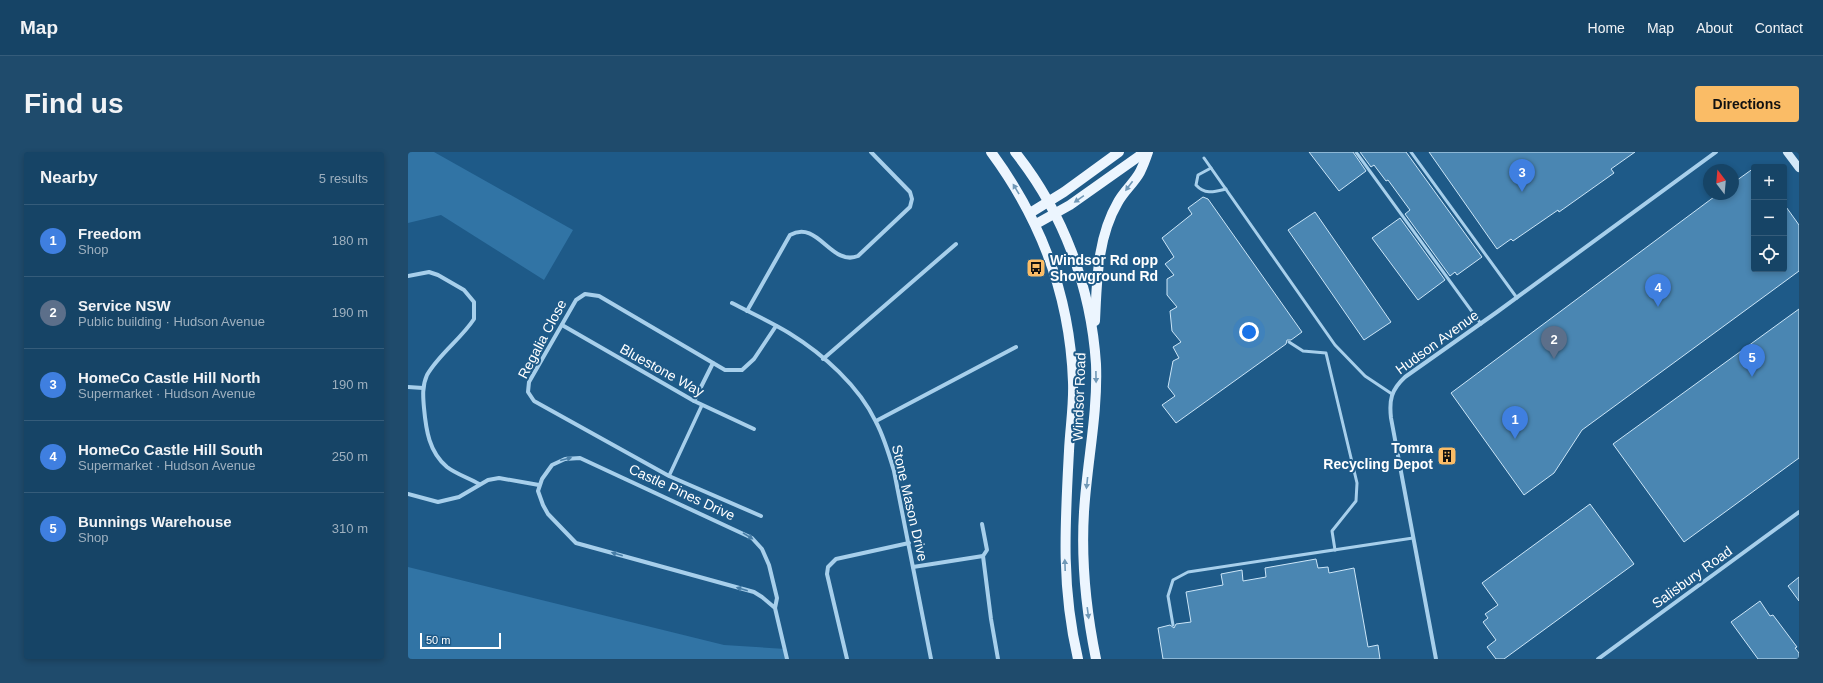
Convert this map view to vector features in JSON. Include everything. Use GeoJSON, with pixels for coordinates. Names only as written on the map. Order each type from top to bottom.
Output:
{"type":"FeatureCollection","features":[{"type":"Feature","properties":{"kind":"main road","name":"Windsor Road"},"geometry":{"type":"LineString","coordinates":[[991,152],[1036,224],[1050,260],[1063,302],[1071,351],[1073,384],[1065,557],[1068,599],[1078,659]]}},
{"type":"Feature","properties":{"kind":"main road","name":"Windsor Road"},"geometry":{"type":"LineString","coordinates":[[1015,152],[1056,214],[1074,257],[1094,338],[1096,365],[1095,412],[1084,512],[1083,556],[1085,594],[1096,659]]}},
{"type":"Feature","properties":{"kind":"main road"},"geometry":{"type":"LineString","coordinates":[[1030,213],[1049,202],[1119,152]]}},
{"type":"Feature","properties":{"kind":"main road"},"geometry":{"type":"LineString","coordinates":[[1036,224],[1056,214],[1147,152]]}},
{"type":"Feature","properties":{"kind":"main road"},"geometry":{"type":"LineString","coordinates":[[1094,338],[1098,264],[1101,244],[1118,202],[1140,172],[1147,152]]}},
{"type":"Feature","properties":{"kind":"main road"},"geometry":{"type":"LineString","coordinates":[[1787,152],[1799,168]]}},
{"type":"Feature","properties":{"kind":"street"},"geometry":{"type":"LineString","coordinates":[[747,311],[790,235],[798,230],[808,232],[842,257],[851,259],[858,256],[910,207],[912,200],[910,192],[871,152]]}},
{"type":"Feature","properties":{"kind":"street","name":"Hudson Avenue"},"geometry":{"type":"LineString","coordinates":[[1436,659],[1391,418],[1390,406],[1392,394],[1398,384],[1405,377],[1517,298],[1716,152]]}},
{"type":"Feature","properties":{"kind":"street"},"geometry":{"type":"LineString","coordinates":[[823,359],[956,244]]}},
{"type":"Feature","properties":{"kind":"street"},"geometry":{"type":"LineString","coordinates":[[408,276],[429,272],[438,274],[464,290],[474,302],[474,319],[431,371],[423,388],[426,431],[430,444],[447,467],[479,484]]}},
{"type":"Feature","properties":{"kind":"street","name":"Regalia Close"},"geometry":{"type":"LineString","coordinates":[[761,516],[669,476],[534,400],[528,392],[529,382],[576,300],[585,294],[599,296],[725,370],[742,370],[754,359],[776,326]]}},
{"type":"Feature","properties":{"kind":"street","name":"Stone Mason Drive"},"geometry":{"type":"LineString","coordinates":[[732,303],[789,333],[823,359],[863,400],[876,421],[887,446],[894,471],[931,659]]}},
{"type":"Feature","properties":{"kind":"street","name":"Bluestone Way"},"geometry":{"type":"LineString","coordinates":[[562,325],[694,401],[754,429]]}},
{"type":"Feature","properties":{"kind":"street"},"geometry":{"type":"LineString","coordinates":[[876,421],[1016,347]]}},
{"type":"Feature","properties":{"kind":"street"},"geometry":{"type":"LineString","coordinates":[[694,401],[713,363]]}},
{"type":"Feature","properties":{"kind":"street"},"geometry":{"type":"LineString","coordinates":[[408,387],[423,388]]}},
{"type":"Feature","properties":{"kind":"street"},"geometry":{"type":"LineString","coordinates":[[669,476],[702,404]]}},
{"type":"Feature","properties":{"kind":"street","name":"Castle Pines Drive"},"geometry":{"type":"LineString","coordinates":[[539,485],[552,465],[559,461],[573,457],[580,458],[746,534],[758,543],[766,556],[777,598],[775,608],[787,659]]}},
{"type":"Feature","properties":{"kind":"street"},"geometry":{"type":"LineString","coordinates":[[408,494],[429,500],[447,501],[459,497],[488,480],[499,478],[539,485],[539,496],[548,514],[576,543],[754,592],[775,608]]}},
{"type":"Feature","properties":{"kind":"street","name":"Salisbury Road"},"geometry":{"type":"LineString","coordinates":[[1598,659],[1799,512]]}},
{"type":"Feature","properties":{"kind":"street"},"geometry":{"type":"LineString","coordinates":[[982,524],[987,550],[983,556],[998,659]]}},
{"type":"Feature","properties":{"kind":"street"},"geometry":{"type":"LineString","coordinates":[[847,659],[827,574],[828,567],[836,559],[909,543]]}},
{"type":"Feature","properties":{"kind":"street"},"geometry":{"type":"LineString","coordinates":[[913,566],[983,556]]}},
{"type":"Feature","properties":{"kind":"lane"},"geometry":{"type":"LineString","coordinates":[[1356,152],[1481,324]]}},
{"type":"Feature","properties":{"kind":"lane"},"geometry":{"type":"LineString","coordinates":[[1411,152],[1517,298]]}},
{"type":"Feature","properties":{"kind":"lane"},"geometry":{"type":"LineString","coordinates":[[1204,158],[1335,345],[1365,376],[1392,394]]}},
{"type":"Feature","properties":{"kind":"lane"},"geometry":{"type":"LineString","coordinates":[[1211,168],[1198,176],[1196,184],[1201,190],[1209,192],[1226,190]]}},
{"type":"Feature","properties":{"kind":"lane"},"geometry":{"type":"LineString","coordinates":[[1289,342],[1303,351],[1326,353],[1357,482],[1356,501],[1332,531],[1335,550]]}},
{"type":"Feature","properties":{"kind":"lane"},"geometry":{"type":"LineString","coordinates":[[1173,625],[1168,596],[1173,580],[1188,572],[1413,538]]}},
{"type":"Feature","properties":{"kind":"shaded area"},"geometry":{"type":"Polygon","coordinates":[[[408,152],[434,152],[573,230],[544,280],[441,215],[408,223],[408,152]]]}},
{"type":"Feature","properties":{"kind":"shaded area"},"geometry":{"type":"Polygon","coordinates":[[[408,567],[724,645],[785,649],[787,659],[408,659],[408,567]]]}},
{"type":"Feature","properties":{"kind":"building"},"geometry":{"type":"Polygon","coordinates":[[[1309,152],[1353,152],[1366,171],[1339,191],[1309,152]]]}},
{"type":"Feature","properties":{"kind":"building"},"geometry":{"type":"Polygon","coordinates":[[[1360,152],[1406,152],[1482,257],[1457,275],[1455,272],[1450,276],[1405,214],[1410,210],[1388,180],[1386,181],[1374,165],[1371,167],[1360,152]]]}},
{"type":"Feature","properties":{"kind":"building"},"geometry":{"type":"Polygon","coordinates":[[[1429,152],[1635,152],[1611,169],[1614,173],[1559,212],[1558,210],[1513,241],[1511,239],[1497,249],[1429,152]]]}},
{"type":"Feature","properties":{"kind":"building"},"geometry":{"type":"Polygon","coordinates":[[[1751,170],[1751,272],[1787,272],[1787,208],[1799,225],[1799,271],[1582,430],[1554,473],[1524,495],[1451,393],[1710,200],[1739,200],[1739,179],[1751,170]]]}},
{"type":"Feature","properties":{"kind":"building"},"geometry":{"type":"Polygon","coordinates":[[[1203,197],[1208,199],[1302,332],[1291,340],[1287,340],[1286,344],[1176,423],[1162,405],[1175,396],[1168,387],[1173,361],[1179,358],[1173,347],[1181,342],[1172,331],[1170,311],[1177,307],[1167,295],[1167,279],[1174,275],[1165,264],[1174,257],[1162,238],[1192,214],[1188,208],[1203,197]]]}},
{"type":"Feature","properties":{"kind":"building"},"geometry":{"type":"Polygon","coordinates":[[[1315,212],[1391,322],[1364,340],[1288,230],[1315,212]]]}},
{"type":"Feature","properties":{"kind":"building"},"geometry":{"type":"Polygon","coordinates":[[[1400,218],[1445,280],[1418,300],[1372,238],[1400,218]]]}},
{"type":"Feature","properties":{"kind":"building"},"geometry":{"type":"Polygon","coordinates":[[[1799,309],[1799,458],[1684,542],[1613,444],[1799,309]]]}},
{"type":"Feature","properties":{"kind":"building"},"geometry":{"type":"Polygon","coordinates":[[[1590,504],[1634,564],[1504,659],[1496,659],[1487,647],[1496,640],[1483,622],[1488,618],[1485,614],[1498,605],[1482,583],[1590,504]]]}},
{"type":"Feature","properties":{"kind":"building"},"geometry":{"type":"Polygon","coordinates":[[[1316,559],[1318,568],[1328,567],[1329,573],[1354,568],[1368,647],[1378,645],[1380,659],[1163,659],[1158,628],[1170,625],[1174,628],[1176,624],[1191,622],[1186,592],[1223,585],[1221,574],[1242,570],[1243,581],[1266,577],[1265,568],[1316,559]]]}},
{"type":"Feature","properties":{"kind":"building"},"geometry":{"type":"Polygon","coordinates":[[[1799,577],[1799,601],[1788,586],[1799,577]]]}},
{"type":"Feature","properties":{"kind":"building"},"geometry":{"type":"Polygon","coordinates":[[[1760,601],[1770,616],[1773,615],[1797,647],[1795,648],[1799,653],[1799,659],[1758,659],[1731,622],[1760,601]]]}},
{"type":"Feature","properties":{"kind":"place","name":"HomeCo Castle Hill North"},"geometry":{"type":"Point","coordinates":[1522,192]}},
{"type":"Feature","properties":{"kind":"place","name":"Windsor Rd opp Showground Rd"},"geometry":{"type":"Point","coordinates":[1036,268]}},
{"type":"Feature","properties":{"kind":"place","name":"HomeCo Castle Hill South"},"geometry":{"type":"Point","coordinates":[1658,307]}},
{"type":"Feature","properties":{"kind":"place","name":"Service NSW"},"geometry":{"type":"Point","coordinates":[1554,359]}},
{"type":"Feature","properties":{"kind":"place","name":"Bunnings Warehouse"},"geometry":{"type":"Point","coordinates":[1752,377]}},
{"type":"Feature","properties":{"kind":"place","name":"Freedom"},"geometry":{"type":"Point","coordinates":[1515,439]}},
{"type":"Feature","properties":{"kind":"place","name":"Tomra Recycling Depot"},"geometry":{"type":"Point","coordinates":[1447,456]}}]}
